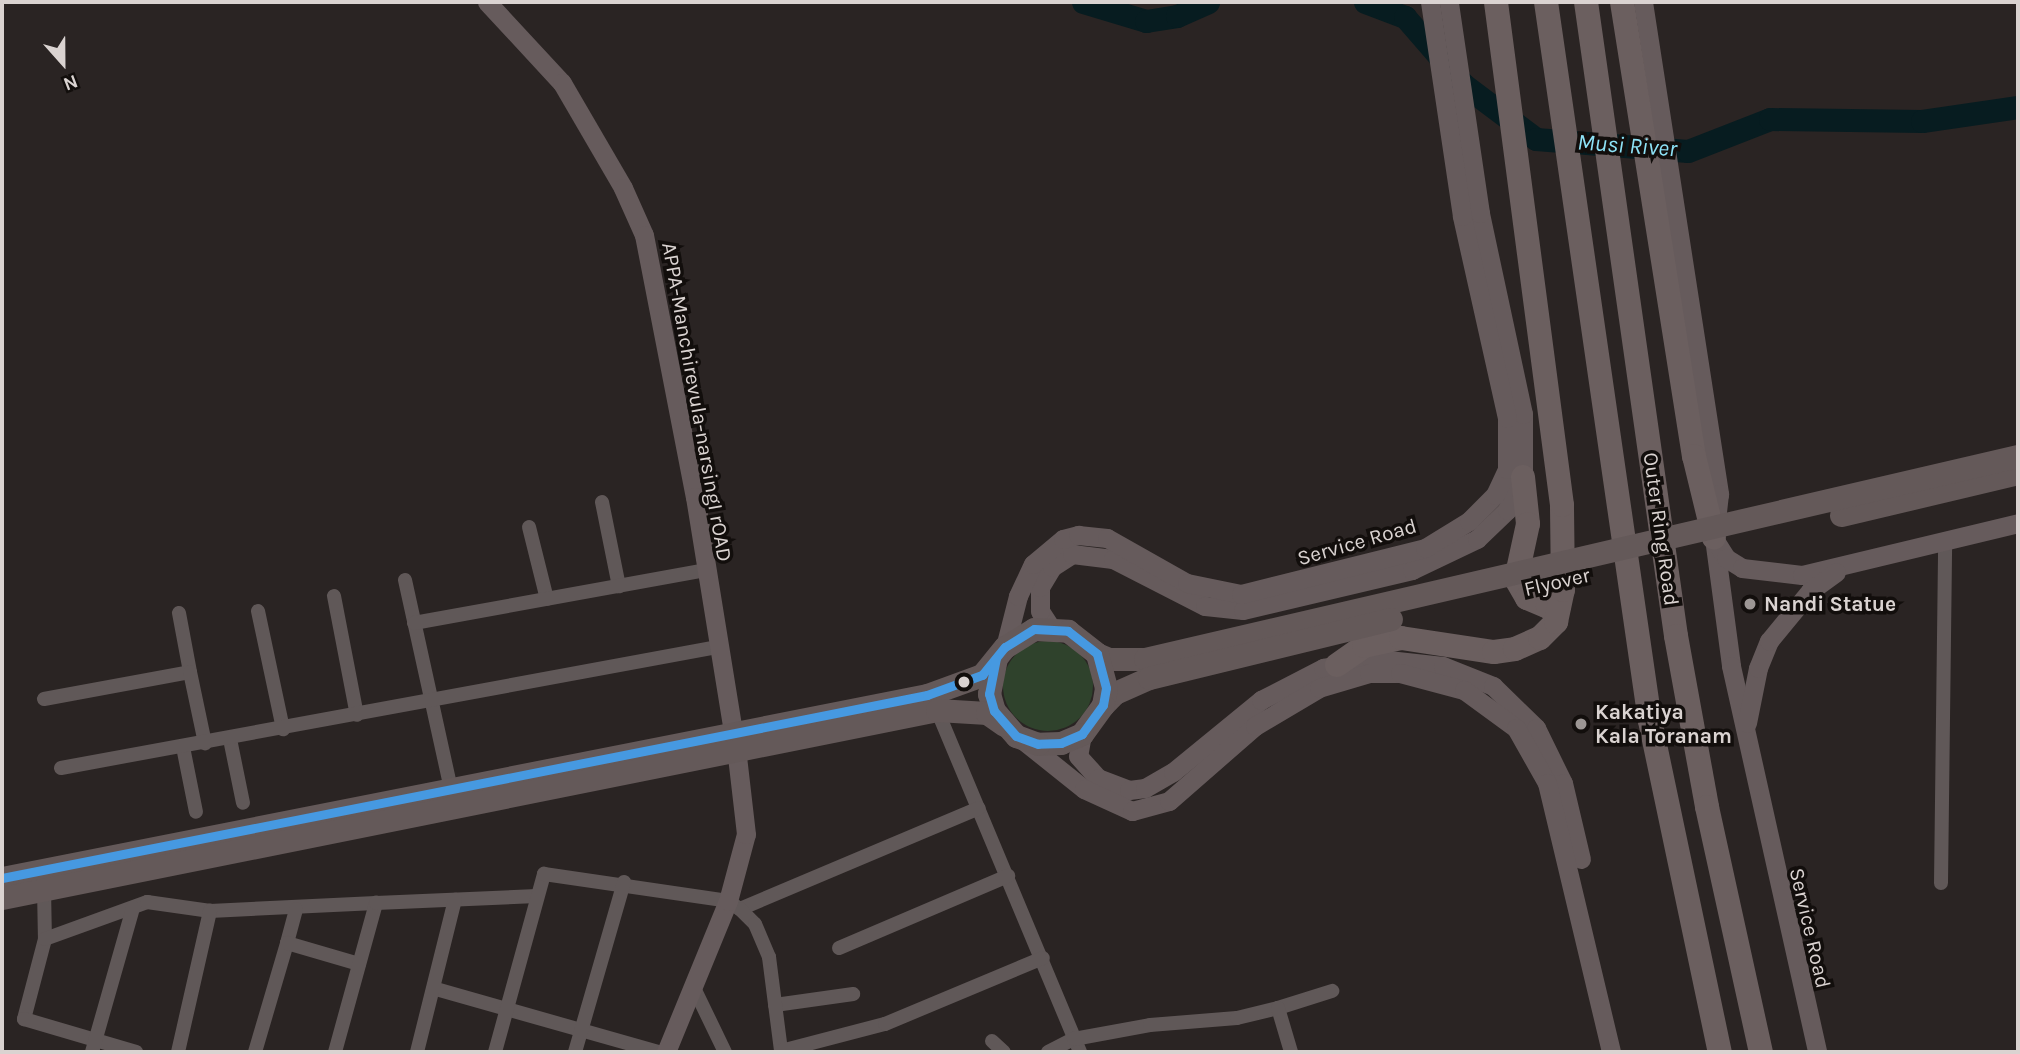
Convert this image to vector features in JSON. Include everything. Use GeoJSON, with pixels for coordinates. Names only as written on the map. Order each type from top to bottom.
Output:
{"type":"FeatureCollection","features":[{"type":"Feature","properties":{"kind":"highway"},"geometry":{"type":"LineString","coordinates":[[1337,665],[1364,646],[1401,638],[1494,652],[1515,649],[1548,630],[1556,622],[1563,590],[1562,505],[1521,172],[1496,2]]}},
{"type":"Feature","properties":{"kind":"highway","name":"Outer Ring Road"},"geometry":{"type":"LineString","coordinates":[[1546,2],[1650,722],[1720,1052]]}},
{"type":"Feature","properties":{"kind":"highway","name":"Outer Ring Road"},"geometry":{"type":"LineString","coordinates":[[1586,2],[1689,715],[1761,1052]]}},
{"type":"Feature","properties":{"kind":"highway"},"geometry":{"type":"LineString","coordinates":[[1622,2],[1665,230],[1695,456],[1714,538]]}},
{"type":"Feature","properties":{"kind":"highway"},"geometry":{"type":"LineString","coordinates":[[1523,477],[1528,524],[1516,579],[1527,598],[1537,604],[1559,606]]}},
{"type":"Feature","properties":{"kind":"main road","name":"APPA-Manchirevula-narsingI rOAD"},"geometry":{"type":"LineString","coordinates":[[487,2],[562,83],[623,188],[644,235],[735,740],[746,834],[734,905],[666,1052]]}},
{"type":"Feature","properties":{"kind":"main road","name":"Service Road"},"geometry":{"type":"LineString","coordinates":[[1000,653],[1018,596],[1033,564],[1052,545],[1070,537],[1107,538],[1186,583],[1241,594],[1405,555],[1455,531],[1484,507],[1503,482],[1509,441],[1463,171],[1430,2]]}},
{"type":"Feature","properties":{"kind":"main road","name":"Service Road"},"geometry":{"type":"LineString","coordinates":[[1051,628],[1040,611],[1040,587],[1052,567],[1072,554],[1113,559],[1205,606],[1264,607],[1412,570],[1455,552],[1500,518],[1523,477],[1525,441],[1520,391],[1463,171],[1449,2]]}},
{"type":"Feature","properties":{"kind":"main road"},"geometry":{"type":"LineString","coordinates":[[1643,2],[1665,230]]}},
{"type":"Feature","properties":{"kind":"main road","name":"Flyover"},"geometry":{"type":"LineString","coordinates":[[1103,705],[1147,668],[2018,456]]}},
{"type":"Feature","properties":{"kind":"main road","name":"Flyover"},"geometry":{"type":"LineString","coordinates":[[1097,654],[1147,668],[2018,473]]}},
{"type":"Feature","properties":{"kind":"main road","name":"Service Road"},"geometry":{"type":"LineString","coordinates":[[1714,538],[1726,558],[1766,573],[1802,575],[1849,566],[2018,523]]}},
{"type":"Feature","properties":{"kind":"main road","name":"Service Road"},"geometry":{"type":"LineString","coordinates":[[1714,538],[1731,666],[1816,1052]]}},
{"type":"Feature","properties":{"kind":"main road","name":"Service Road"},"geometry":{"type":"LineString","coordinates":[[1745,731],[1758,668],[1769,641],[1810,591],[1828,575],[1849,566]]}},
{"type":"Feature","properties":{"kind":"main road"},"geometry":{"type":"LineString","coordinates":[[2,898],[735,740],[949,689],[982,675],[1000,653],[1026,633],[1051,628],[1084,640],[1097,654],[1105,679],[1103,705],[1082,734],[1078,756],[1098,778],[1129,790],[1145,788],[1173,772],[1261,700],[1337,665],[1370,658],[1443,666],[1493,686],[1536,728],[1563,783],[1625,1052]]}},
{"type":"Feature","properties":{"kind":"main road"},"geometry":{"type":"LineString","coordinates":[[1000,653],[989,694],[1010,731],[1038,744],[1061,743],[1082,734]]}},
{"type":"Feature","properties":{"kind":"main road"},"geometry":{"type":"LineString","coordinates":[[2,878],[450,789],[735,740],[937,710],[987,713],[1084,789],[1132,811],[1169,801],[1255,726],[1319,688],[1369,673],[1399,673],[1464,690],[1516,728],[1547,783],[1611,1052]]}},
{"type":"Feature","properties":{"kind":"street"},"geometry":{"type":"LineString","coordinates":[[602,502],[619,586]]}},
{"type":"Feature","properties":{"kind":"street"},"geometry":{"type":"LineString","coordinates":[[529,527],[547,599]]}},
{"type":"Feature","properties":{"kind":"street"},"geometry":{"type":"LineString","coordinates":[[1941,883],[1945,541]]}},
{"type":"Feature","properties":{"kind":"street"},"geometry":{"type":"LineString","coordinates":[[414,622],[705,570]]}},
{"type":"Feature","properties":{"kind":"street"},"geometry":{"type":"LineString","coordinates":[[405,580],[450,789]]}},
{"type":"Feature","properties":{"kind":"street"},"geometry":{"type":"LineString","coordinates":[[334,596],[357,715]]}},
{"type":"Feature","properties":{"kind":"street"},"geometry":{"type":"LineString","coordinates":[[258,611],[283,729]]}},
{"type":"Feature","properties":{"kind":"street"},"geometry":{"type":"LineString","coordinates":[[179,613],[205,743]]}},
{"type":"Feature","properties":{"kind":"street"},"geometry":{"type":"LineString","coordinates":[[61,768],[718,647]]}},
{"type":"Feature","properties":{"kind":"street"},"geometry":{"type":"LineString","coordinates":[[44,699],[190,672]]}},
{"type":"Feature","properties":{"kind":"street"},"geometry":{"type":"LineString","coordinates":[[937,710],[1043,958],[1077,1045]]}},
{"type":"Feature","properties":{"kind":"street"},"geometry":{"type":"LineString","coordinates":[[230,739],[243,803]]}},
{"type":"Feature","properties":{"kind":"street"},"geometry":{"type":"LineString","coordinates":[[183,747],[196,812]]}},
{"type":"Feature","properties":{"kind":"street"},"geometry":{"type":"LineString","coordinates":[[734,905],[979,808]]}},
{"type":"Feature","properties":{"kind":"street"},"geometry":{"type":"LineString","coordinates":[[495,1052],[544,874],[624,882],[734,905],[755,924],[769,957],[781,1051],[885,1024],[1043,958]]}},
{"type":"Feature","properties":{"kind":"street"},"geometry":{"type":"LineString","coordinates":[[839,948],[1008,876]]}},
{"type":"Feature","properties":{"kind":"street"},"geometry":{"type":"LineString","coordinates":[[575,1052],[624,882]]}},
{"type":"Feature","properties":{"kind":"street"},"geometry":{"type":"LineString","coordinates":[[44,889],[45,939],[23,1019],[93,1047],[136,1052]]}},
{"type":"Feature","properties":{"kind":"street"},"geometry":{"type":"LineString","coordinates":[[45,939],[148,902],[210,911],[296,909],[537,895]]}},
{"type":"Feature","properties":{"kind":"street"},"geometry":{"type":"LineString","coordinates":[[417,1052],[436,989],[455,900]]}},
{"type":"Feature","properties":{"kind":"street"},"geometry":{"type":"LineString","coordinates":[[335,1052],[376,903]]}},
{"type":"Feature","properties":{"kind":"street"},"geometry":{"type":"LineString","coordinates":[[93,1047],[133,908]]}},
{"type":"Feature","properties":{"kind":"street"},"geometry":{"type":"LineString","coordinates":[[255,1052],[296,909]]}},
{"type":"Feature","properties":{"kind":"street"},"geometry":{"type":"LineString","coordinates":[[178,1052],[210,911]]}},
{"type":"Feature","properties":{"kind":"street"},"geometry":{"type":"LineString","coordinates":[[287,943],[359,964]]}},
{"type":"Feature","properties":{"kind":"street"},"geometry":{"type":"LineString","coordinates":[[694,988],[725,1052]]}},
{"type":"Feature","properties":{"kind":"street"},"geometry":{"type":"LineString","coordinates":[[436,989],[506,1005],[659,1052]]}},
{"type":"Feature","properties":{"kind":"street"},"geometry":{"type":"LineString","coordinates":[[1048,1052],[1150,1025],[1237,1018],[1332,991]]}},
{"type":"Feature","properties":{"kind":"street"},"geometry":{"type":"LineString","coordinates":[[775,1005],[853,995]]}},
{"type":"Feature","properties":{"kind":"street"},"geometry":{"type":"LineString","coordinates":[[1278,1008],[1291,1052]]}},
{"type":"Feature","properties":{"kind":"street"},"geometry":{"type":"LineString","coordinates":[[992,1041],[1004,1052]]}},
{"type":"Feature","properties":{"kind":"green space"},"geometry":{"type":"Polygon","coordinates":[[[1039,641],[1057,641],[1073,648],[1086,661],[1093,677],[1093,695],[1086,711],[1073,724],[1057,731],[1039,731],[1023,724],[1010,711],[1003,695],[1003,677],[1010,661],[1023,648],[1039,641]]]}},
{"type":"Feature","properties":{"kind":"waterway","name":"Musi River"},"geometry":{"type":"LineString","coordinates":[[1083,2],[1146,21],[1177,16],[1208,2]]}},
{"type":"Feature","properties":{"kind":"waterway","name":"Musi River"},"geometry":{"type":"LineString","coordinates":[[1365,2],[1405,17],[1464,85],[1536,139],[1688,151],[1770,119],[1922,121],[2018,107]]}},
{"type":"Feature","properties":{"kind":"transit line"},"geometry":{"type":"LineString","coordinates":[[2,878],[927,695],[982,675],[1005,647],[1034,629],[1068,631],[1097,654],[1106,688],[1103,705],[1082,734],[1061,743],[1038,744],[1016,736],[994,711],[989,694],[996,659]]}},
{"type":"Feature","properties":{"kind":"place","name":"Nandi Statue"},"geometry":{"type":"Point","coordinates":[1750,604]}},
{"type":"Feature","properties":{"kind":"place","name":"Kakatiya Kala Toranam"},"geometry":{"type":"Point","coordinates":[1581,724]}}]}
